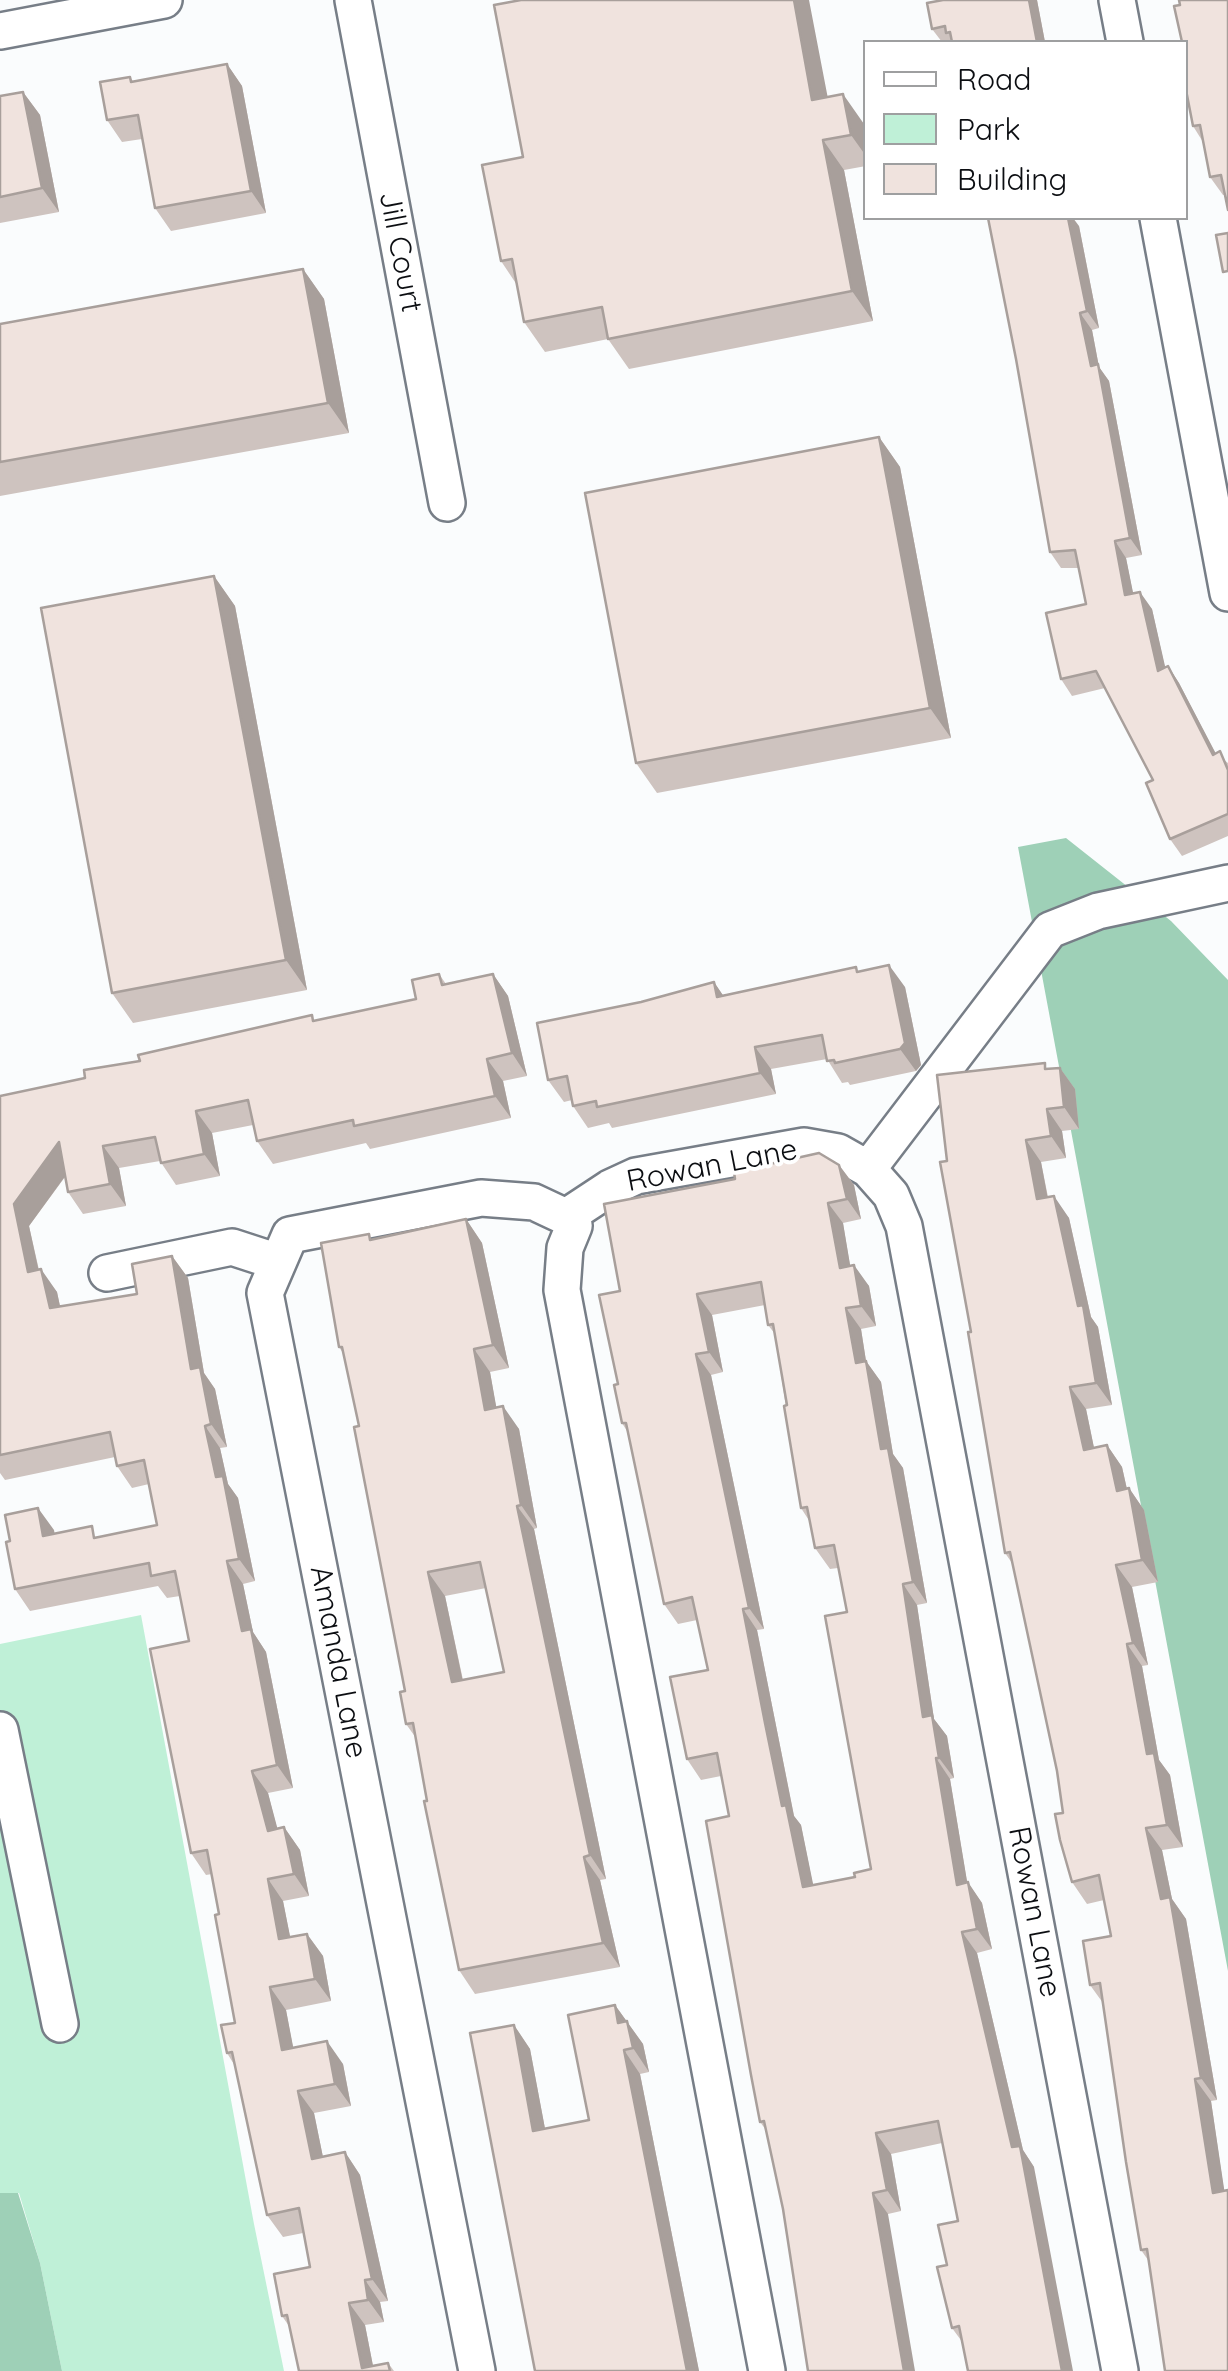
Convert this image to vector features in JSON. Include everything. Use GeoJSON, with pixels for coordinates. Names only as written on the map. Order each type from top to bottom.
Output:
{"type":"FeatureCollection","features":[{"type":"Feature","properties":{"kind":"street"},"geometry":{"type":"LineString","coordinates":[[0,31],[164,0]]}},
{"type":"Feature","properties":{"kind":"street","name":"Jill Court"},"geometry":{"type":"LineString","coordinates":[[353,0],[447,503]]}},
{"type":"Feature","properties":{"kind":"street"},"geometry":{"type":"LineString","coordinates":[[1117,0],[1125,40]]}},
{"type":"Feature","properties":{"kind":"street"},"geometry":{"type":"LineString","coordinates":[[1158,220],[1228,593]]}},
{"type":"Feature","properties":{"kind":"street"},"geometry":{"type":"LineString","coordinates":[[868,1169],[1050,930],[1098,912],[1228,882]]}},
{"type":"Feature","properties":{"kind":"street","name":"Rowan Lane"},"geometry":{"type":"LineString","coordinates":[[566,1218],[610,1188],[636,1176],[804,1146],[838,1152],[868,1169],[891,1195],[904,1226],[1120,2371]]}},
{"type":"Feature","properties":{"kind":"street"},"geometry":{"type":"LineString","coordinates":[[106,1273],[232,1247],[278,1262],[290,1234],[480,1198],[534,1202],[574,1226],[565,1248],[562,1290],[767,2371]]}},
{"type":"Feature","properties":{"kind":"street","name":"Amanda Lane"},"geometry":{"type":"LineString","coordinates":[[278,1262],[265,1293],[477,2371]]}},
{"type":"Feature","properties":{"kind":"street"},"geometry":{"type":"LineString","coordinates":[[0,1730],[60,2024]]}},
{"type":"Feature","properties":{"kind":"green space"},"geometry":{"type":"Polygon","coordinates":[[[1066,838],[1171,921],[1228,980],[1228,1971],[1018,847],[1066,838]]]}},
{"type":"Feature","properties":{"kind":"green space"},"geometry":{"type":"Polygon","coordinates":[[[141,1615],[284,2371],[62,2371],[40,2263],[19,2193],[0,2193],[0,1644],[141,1615]]]}},
{"type":"Feature","properties":{"kind":"green space"},"geometry":{"type":"Polygon","coordinates":[[[0,2193],[18,2193],[40,2263],[62,2371],[0,2371],[0,2193]]]}},
{"type":"Feature","properties":{"kind":"building"},"geometry":{"type":"Polygon","coordinates":[[[521,0],[794,0],[812,100],[843,94],[851,135],[823,140],[852,291],[608,339],[602,307],[524,322],[512,259],[501,261],[482,165],[523,157],[494,5],[521,0]]]}},
{"type":"Feature","properties":{"kind":"building"},"geometry":{"type":"Polygon","coordinates":[[[1029,0],[1037,40],[952,40],[945,26],[932,29],[927,3],[1029,0]]]}},
{"type":"Feature","properties":{"kind":"building"},"geometry":{"type":"Polygon","coordinates":[[[1179,0],[1228,0],[1228,210],[1221,175],[1210,177],[1200,125],[1193,126],[1188,100],[1188,40],[1182,40],[1174,6],[1180,5],[1179,0]]]}},
{"type":"Feature","properties":{"kind":"building"},"geometry":{"type":"Polygon","coordinates":[[[227,64],[251,191],[155,208],[138,115],[107,120],[100,82],[130,77],[131,82],[227,64]]]}},
{"type":"Feature","properties":{"kind":"building"},"geometry":{"type":"Polygon","coordinates":[[[23,92],[42,188],[0,197],[0,96],[23,92]]]}},
{"type":"Feature","properties":{"kind":"building"},"geometry":{"type":"Polygon","coordinates":[[[988,220],[1068,220],[1087,311],[1080,313],[1091,366],[1098,364],[1130,538],[1115,541],[1125,595],[1140,592],[1158,671],[1168,666],[1213,755],[1220,751],[1228,770],[1228,814],[1170,839],[1146,783],[1153,780],[1096,671],[1061,679],[1046,613],[1086,604],[1075,550],[1050,552],[988,220]]]}},
{"type":"Feature","properties":{"kind":"building"},"geometry":{"type":"Polygon","coordinates":[[[1228,233],[1228,271],[1223,272],[1216,235],[1228,233]]]}},
{"type":"Feature","properties":{"kind":"building"},"geometry":{"type":"Polygon","coordinates":[[[303,269],[328,403],[0,462],[0,324],[303,269]]]}},
{"type":"Feature","properties":{"kind":"building"},"geometry":{"type":"Polygon","coordinates":[[[879,437],[930,708],[636,763],[585,493],[879,437]]]}},
{"type":"Feature","properties":{"kind":"building"},"geometry":{"type":"Polygon","coordinates":[[[214,576],[286,960],[112,993],[41,608],[214,576]]]}},
{"type":"Feature","properties":{"kind":"building"},"geometry":{"type":"Polygon","coordinates":[[[889,965],[905,1043],[900,1049],[835,1063],[827,1061],[822,1035],[755,1047],[760,1073],[597,1107],[596,1101],[573,1106],[567,1076],[548,1080],[537,1023],[641,1002],[714,982],[717,997],[856,967],[857,972],[889,965]]]}},
{"type":"Feature","properties":{"kind":"building"},"geometry":{"type":"Polygon","coordinates":[[[439,974],[442,985],[493,974],[512,1053],[487,1059],[495,1096],[354,1126],[353,1120],[257,1141],[248,1100],[196,1111],[204,1154],[161,1163],[155,1137],[103,1146],[110,1184],[68,1192],[59,1142],[14,1204],[28,1272],[41,1269],[50,1308],[137,1294],[132,1264],[172,1256],[191,1369],[200,1367],[211,1424],[205,1426],[216,1477],[223,1476],[239,1559],[227,1561],[242,1631],[251,1629],[277,1765],[252,1771],[268,1831],[284,1827],[294,1874],[268,1879],[279,1939],[307,1934],[315,1979],[270,1987],[282,2050],[327,2041],[335,2084],[298,2091],[312,2159],[345,2152],[372,2279],[365,2280],[368,2300],[349,2303],[362,2368],[388,2363],[390,2371],[299,2371],[274,2274],[310,2267],[299,2208],[267,2215],[232,2052],[227,2053],[221,2025],[235,2023],[207,1850],[191,1853],[150,1649],[189,1641],[175,1571],[151,1576],[149,1563],[15,1589],[5,1515],[38,1508],[43,1536],[92,1526],[94,1538],[157,1525],[144,1460],[117,1466],[110,1432],[0,1455],[0,1096],[85,1078],[84,1070],[140,1061],[138,1055],[312,1015],[313,1021],[416,999],[412,980],[439,974]]]}},
{"type":"Feature","properties":{"kind":"building"},"geometry":{"type":"Polygon","coordinates":[[[1045,1063],[1045,1069],[1060,1068],[1064,1107],[1047,1109],[1051,1136],[1026,1140],[1037,1199],[1054,1196],[1078,1306],[1083,1305],[1096,1383],[1070,1387],[1084,1450],[1107,1445],[1117,1491],[1129,1488],[1142,1560],[1116,1565],[1133,1643],[1127,1644],[1147,1754],[1154,1753],[1167,1825],[1146,1828],[1161,1899],[1170,1897],[1201,2078],[1195,2079],[1213,2193],[1228,2190],[1228,2371],[1165,2371],[1147,2249],[1141,2250],[1126,2162],[1100,1983],[1090,1985],[1083,1941],[1111,1936],[1099,1875],[1072,1882],[1060,1840],[1055,1814],[1063,1813],[1057,1771],[1010,1552],[1005,1553],[940,1162],[947,1161],[937,1075],[1045,1063]]]}},
{"type":"Feature","properties":{"kind":"building"},"geometry":{"type":"Polygon","coordinates":[[[819,1153],[839,1165],[847,1199],[828,1203],[840,1268],[854,1265],[861,1306],[846,1308],[856,1363],[866,1361],[881,1449],[888,1448],[913,1582],[903,1584],[923,1717],[932,1715],[957,1885],[968,1882],[977,1929],[962,1932],[1012,2147],[1020,2146],[1062,2371],[968,2371],[959,2326],[952,2328],[937,2267],[947,2265],[938,2225],[958,2221],[938,2121],[876,2133],[887,2190],[873,2193],[904,2371],[808,2371],[783,2209],[764,2121],[760,2122],[706,1821],[729,1816],[717,1753],[687,1759],[670,1677],[708,1670],[692,1597],[664,1604],[626,1423],[622,1423],[614,1385],[618,1384],[599,1295],[620,1291],[604,1204],[735,1179],[734,1172],[819,1153]],[[761,1282],[697,1294],[709,1352],[696,1354],[749,1608],[743,1609],[765,1723],[803,1887],[855,1877],[854,1873],[871,1869],[825,1616],[847,1612],[834,1545],[815,1548],[807,1507],[801,1508],[773,1324],[768,1325],[761,1282]]]}},
{"type":"Feature","properties":{"kind":"building"},"geometry":{"type":"Polygon","coordinates":[[[466,1219],[493,1345],[474,1349],[485,1410],[503,1406],[521,1505],[517,1506],[590,1855],[584,1857],[603,1943],[459,1970],[424,1801],[413,1723],[406,1724],[400,1692],[405,1691],[354,1427],[359,1426],[339,1347],[321,1243],[369,1234],[370,1240],[466,1219]],[[480,1562],[428,1572],[452,1682],[504,1672],[480,1562]]]}},
{"type":"Feature","properties":{"kind":"building"},"geometry":{"type":"Polygon","coordinates":[[[615,2005],[618,2023],[627,2021],[633,2048],[624,2050],[687,2371],[535,2371],[470,2033],[514,2025],[533,2131],[589,2120],[568,2015],[615,2005]]]}}]}
